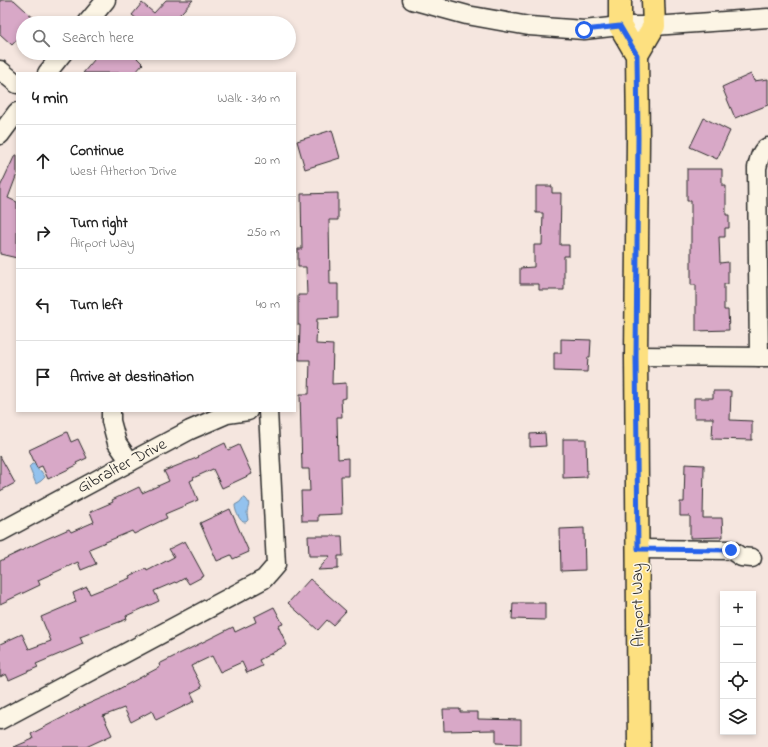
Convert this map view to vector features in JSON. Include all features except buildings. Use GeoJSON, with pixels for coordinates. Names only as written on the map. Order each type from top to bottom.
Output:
{"type":"FeatureCollection","features":[{"type":"Feature","properties":{"kind":"main road"},"geometry":{"type":"LineString","coordinates":[[620,0],[620,26]]}},
{"type":"Feature","properties":{"kind":"main road"},"geometry":{"type":"LineString","coordinates":[[637,55],[654,26],[653,0]]}},
{"type":"Feature","properties":{"kind":"main road","name":"Airport Way"},"geometry":{"type":"LineString","coordinates":[[620,26],[637,55],[638,138],[636,356],[639,747]]}},
{"type":"Feature","properties":{"kind":"street"},"geometry":{"type":"LineString","coordinates":[[93,16],[106,0]]}},
{"type":"Feature","properties":{"kind":"street"},"geometry":{"type":"LineString","coordinates":[[412,0],[467,15],[529,26],[584,30],[620,26],[654,26],[768,18]]}},
{"type":"Feature","properties":{"kind":"street"},"geometry":{"type":"LineString","coordinates":[[48,72],[57,60]]}},
{"type":"Feature","properties":{"kind":"street"},"geometry":{"type":"LineString","coordinates":[[0,70],[16,83]]}},
{"type":"Feature","properties":{"kind":"street"},"geometry":{"type":"LineString","coordinates":[[0,135],[16,113]]}},
{"type":"Feature","properties":{"kind":"street"},"geometry":{"type":"LineString","coordinates":[[636,356],[763,357],[757,168],[760,157],[766,148]]}},
{"type":"Feature","properties":{"kind":"street"},"geometry":{"type":"LineString","coordinates":[[111,412],[111,421],[117,444],[130,462]]}},
{"type":"Feature","properties":{"kind":"street","name":"Gibralter Drive"},"geometry":{"type":"LineString","coordinates":[[0,532],[196,428],[227,414],[241,412]]}},
{"type":"Feature","properties":{"kind":"street"},"geometry":{"type":"LineString","coordinates":[[0,720],[264,579],[276,565],[268,412]]}},
{"type":"Feature","properties":{"kind":"street"},"geometry":{"type":"LineString","coordinates":[[638,549],[731,550],[741,557],[752,558]]}},
{"type":"Feature","properties":{"kind":"water"},"geometry":{"type":"Polygon","coordinates":[[[32,464],[35,464],[38,470],[41,471],[45,477],[36,484],[29,467],[32,464]]]}},
{"type":"Feature","properties":{"kind":"water"},"geometry":{"type":"Polygon","coordinates":[[[243,498],[247,500],[249,504],[247,514],[248,520],[246,522],[243,522],[240,519],[235,507],[235,505],[243,498]]]}},
{"type":"Feature","properties":{"kind":"route"},"geometry":{"type":"LineString","coordinates":[[584,30],[620,26],[637,55],[638,138],[636,356],[638,549],[731,550]]}}]}
